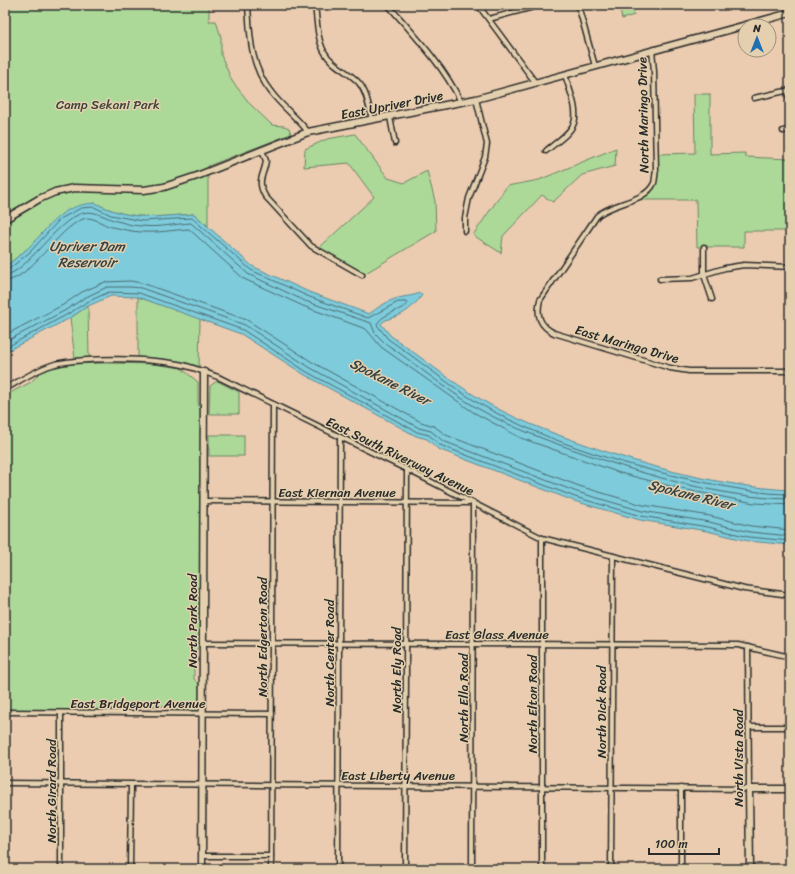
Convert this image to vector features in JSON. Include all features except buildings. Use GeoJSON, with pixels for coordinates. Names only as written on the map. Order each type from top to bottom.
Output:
{"type":"FeatureCollection","features":[{"type":"Feature","properties":{"kind":"main road","name":"East Upriver Drive"},"geometry":{"type":"LineString","coordinates":[[5,219],[39,199],[56,192],[74,188],[144,190],[164,187],[197,176],[308,132],[476,99],[789,14]]}},
{"type":"Feature","properties":{"kind":"main road","name":"North Park Road"},"geometry":{"type":"LineString","coordinates":[[202,869],[204,372]]}},
{"type":"Feature","properties":{"kind":"main road","name":"East Liberty Avenue"},"geometry":{"type":"LineString","coordinates":[[749,789],[790,789]]}},
{"type":"Feature","properties":{"kind":"main road","name":"North Vista Road"},"geometry":{"type":"LineString","coordinates":[[749,789],[750,869]]}},
{"type":"Feature","properties":{"kind":"street"},"geometry":{"type":"LineString","coordinates":[[248,5],[252,52],[257,70],[271,92],[299,120],[308,132]]}},
{"type":"Feature","properties":{"kind":"street"},"geometry":{"type":"LineString","coordinates":[[315,5],[319,35],[324,51],[330,61],[359,83],[365,92],[372,120]]}},
{"type":"Feature","properties":{"kind":"street"},"geometry":{"type":"LineString","coordinates":[[388,5],[438,63],[451,82],[461,102]]}},
{"type":"Feature","properties":{"kind":"street"},"geometry":{"type":"LineString","coordinates":[[478,5],[535,82]]}},
{"type":"Feature","properties":{"kind":"street"},"geometry":{"type":"LineString","coordinates":[[489,19],[541,5]]}},
{"type":"Feature","properties":{"kind":"street"},"geometry":{"type":"LineString","coordinates":[[578,5],[595,66]]}},
{"type":"Feature","properties":{"kind":"street"},"geometry":{"type":"LineString","coordinates":[[787,5],[789,14]]}},
{"type":"Feature","properties":{"kind":"street","name":"North Maringo Drive"},"geometry":{"type":"LineString","coordinates":[[539,319],[538,309],[540,300],[597,216],[603,210],[636,198],[646,192],[654,183],[656,170],[655,79],[652,50]]}},
{"type":"Feature","properties":{"kind":"street"},"geometry":{"type":"LineString","coordinates":[[546,151],[568,131],[574,122],[574,109],[565,74]]}},
{"type":"Feature","properties":{"kind":"street"},"geometry":{"type":"LineString","coordinates":[[754,98],[789,91],[790,103]]}},
{"type":"Feature","properties":{"kind":"street"},"geometry":{"type":"LineString","coordinates":[[465,231],[465,218],[469,198],[485,157],[487,144],[476,99]]}},
{"type":"Feature","properties":{"kind":"street"},"geometry":{"type":"LineString","coordinates":[[390,117],[394,143]]}},
{"type":"Feature","properties":{"kind":"street"},"geometry":{"type":"LineString","coordinates":[[782,131],[790,130]]}},
{"type":"Feature","properties":{"kind":"street"},"geometry":{"type":"LineString","coordinates":[[262,150],[266,161],[260,180],[261,188],[265,196],[311,246],[362,275]]}},
{"type":"Feature","properties":{"kind":"street"},"geometry":{"type":"LineString","coordinates":[[704,247],[704,275],[712,299]]}},
{"type":"Feature","properties":{"kind":"street"},"geometry":{"type":"LineString","coordinates":[[660,279],[692,278],[725,268],[744,265],[790,267]]}},
{"type":"Feature","properties":{"kind":"street","name":"East Maringo Drive"},"geometry":{"type":"LineString","coordinates":[[539,319],[543,328],[554,333],[670,368],[689,371],[790,370]]}},
{"type":"Feature","properties":{"kind":"street","name":"East South Riverway Avenue"},"geometry":{"type":"LineString","coordinates":[[5,389],[38,371],[54,365],[69,362],[106,360],[156,362],[183,365],[204,372],[273,405],[542,538],[744,589],[790,595]]}},
{"type":"Feature","properties":{"kind":"street","name":"North Edgerton Road"},"geometry":{"type":"LineString","coordinates":[[271,869],[273,405]]}},
{"type":"Feature","properties":{"kind":"street","name":"North Center Road"},"geometry":{"type":"LineString","coordinates":[[338,869],[340,438]]}},
{"type":"Feature","properties":{"kind":"street","name":"North Ely Road"},"geometry":{"type":"LineString","coordinates":[[405,869],[407,470]]}},
{"type":"Feature","properties":{"kind":"street","name":"East Kiernan Avenue"},"geometry":{"type":"LineString","coordinates":[[204,501],[472,503]]}},
{"type":"Feature","properties":{"kind":"street","name":"North Ella Road"},"geometry":{"type":"LineString","coordinates":[[472,503],[472,869]]}},
{"type":"Feature","properties":{"kind":"street","name":"North Elton Road"},"geometry":{"type":"LineString","coordinates":[[542,538],[542,869]]}},
{"type":"Feature","properties":{"kind":"street","name":"North Dick Road"},"geometry":{"type":"LineString","coordinates":[[611,869],[611,645],[613,556]]}},
{"type":"Feature","properties":{"kind":"street","name":"East Glass Avenue"},"geometry":{"type":"LineString","coordinates":[[203,643],[542,644],[748,647],[790,657]]}},
{"type":"Feature","properties":{"kind":"street","name":"North Vista Road"},"geometry":{"type":"LineString","coordinates":[[748,647],[749,789]]}},
{"type":"Feature","properties":{"kind":"street","name":"East Bridgeport Avenue"},"geometry":{"type":"LineString","coordinates":[[5,712],[272,714]]}},
{"type":"Feature","properties":{"kind":"street","name":"North Girard Road"},"geometry":{"type":"LineString","coordinates":[[60,869],[61,713]]}},
{"type":"Feature","properties":{"kind":"street"},"geometry":{"type":"LineString","coordinates":[[749,727],[790,727]]}},
{"type":"Feature","properties":{"kind":"street","name":"East Liberty Avenue"},"geometry":{"type":"LineString","coordinates":[[5,784],[749,789]]}},
{"type":"Feature","properties":{"kind":"street"},"geometry":{"type":"LineString","coordinates":[[130,869],[131,784]]}},
{"type":"Feature","properties":{"kind":"street"},"geometry":{"type":"LineString","coordinates":[[681,788],[681,869]]}},
{"type":"Feature","properties":{"kind":"street"},"geometry":{"type":"LineString","coordinates":[[202,856],[271,856]]}},
{"type":"Feature","properties":{"kind":"green space","name":"Camp Sekani Park"},"geometry":{"type":"Polygon","coordinates":[[[5,5],[209,5],[209,21],[216,21],[221,37],[221,55],[232,81],[251,105],[272,125],[289,128],[291,134],[208,166],[208,226],[194,214],[155,217],[132,215],[120,213],[95,203],[27,249],[5,267],[5,5]]]}},
{"type":"Feature","properties":{"kind":"green space"},"geometry":{"type":"Polygon","coordinates":[[[619,5],[631,5],[634,15],[622,19],[619,5]]]}},
{"type":"Feature","properties":{"kind":"green space"},"geometry":{"type":"Polygon","coordinates":[[[694,94],[710,94],[710,154],[745,153],[745,157],[790,159],[790,231],[744,231],[744,247],[697,247],[696,200],[638,200],[654,186],[658,169],[658,154],[695,153],[694,94]]]}},
{"type":"Feature","properties":{"kind":"green space"},"geometry":{"type":"Polygon","coordinates":[[[355,134],[388,178],[404,183],[427,171],[435,201],[436,231],[364,274],[319,248],[374,197],[349,163],[304,167],[305,149],[327,139],[355,134]]]}},
{"type":"Feature","properties":{"kind":"green space"},"geometry":{"type":"Polygon","coordinates":[[[616,148],[615,166],[582,175],[553,202],[542,195],[503,236],[501,253],[473,235],[507,186],[539,180],[616,148]]]}},
{"type":"Feature","properties":{"kind":"green space"},"geometry":{"type":"Polygon","coordinates":[[[138,297],[200,318],[199,367],[182,362],[138,359],[138,297]]]}},
{"type":"Feature","properties":{"kind":"green space"},"geometry":{"type":"Polygon","coordinates":[[[88,306],[89,358],[75,359],[70,318],[88,306]]]}},
{"type":"Feature","properties":{"kind":"green space"},"geometry":{"type":"Polygon","coordinates":[[[69,364],[154,364],[181,368],[198,382],[198,403],[202,415],[200,643],[194,656],[194,679],[199,684],[200,704],[194,712],[174,711],[168,706],[115,706],[109,711],[5,710],[5,400],[8,394],[31,382],[42,371],[69,364]]]}},
{"type":"Feature","properties":{"kind":"green space"},"geometry":{"type":"Polygon","coordinates":[[[217,381],[239,392],[239,414],[209,414],[210,386],[217,381]]]}},
{"type":"Feature","properties":{"kind":"green space"},"geometry":{"type":"Polygon","coordinates":[[[209,435],[244,435],[244,456],[209,456],[209,435]]]}},
{"type":"Feature","properties":{"kind":"water","name":"Upriver Dam Reservoir"},"geometry":{"type":"Polygon","coordinates":[[[95,203],[120,213],[132,215],[155,217],[194,214],[252,266],[309,292],[369,314],[390,301],[420,293],[422,295],[420,298],[408,310],[381,324],[391,336],[458,385],[494,407],[532,425],[609,453],[660,468],[712,480],[764,488],[790,490],[790,545],[748,541],[707,531],[640,520],[574,501],[438,449],[427,439],[416,436],[305,375],[241,334],[138,297],[111,296],[88,306],[70,318],[5,352],[5,267],[27,249],[56,218],[72,208],[95,203]]]}},
{"type":"Feature","properties":{"kind":"water label","name":"Spokane River"},"geometry":{"type":"Point","coordinates":[390,382]}},
{"type":"Feature","properties":{"kind":"water label","name":"Spokane River"},"geometry":{"type":"Point","coordinates":[691,495]}}]}
